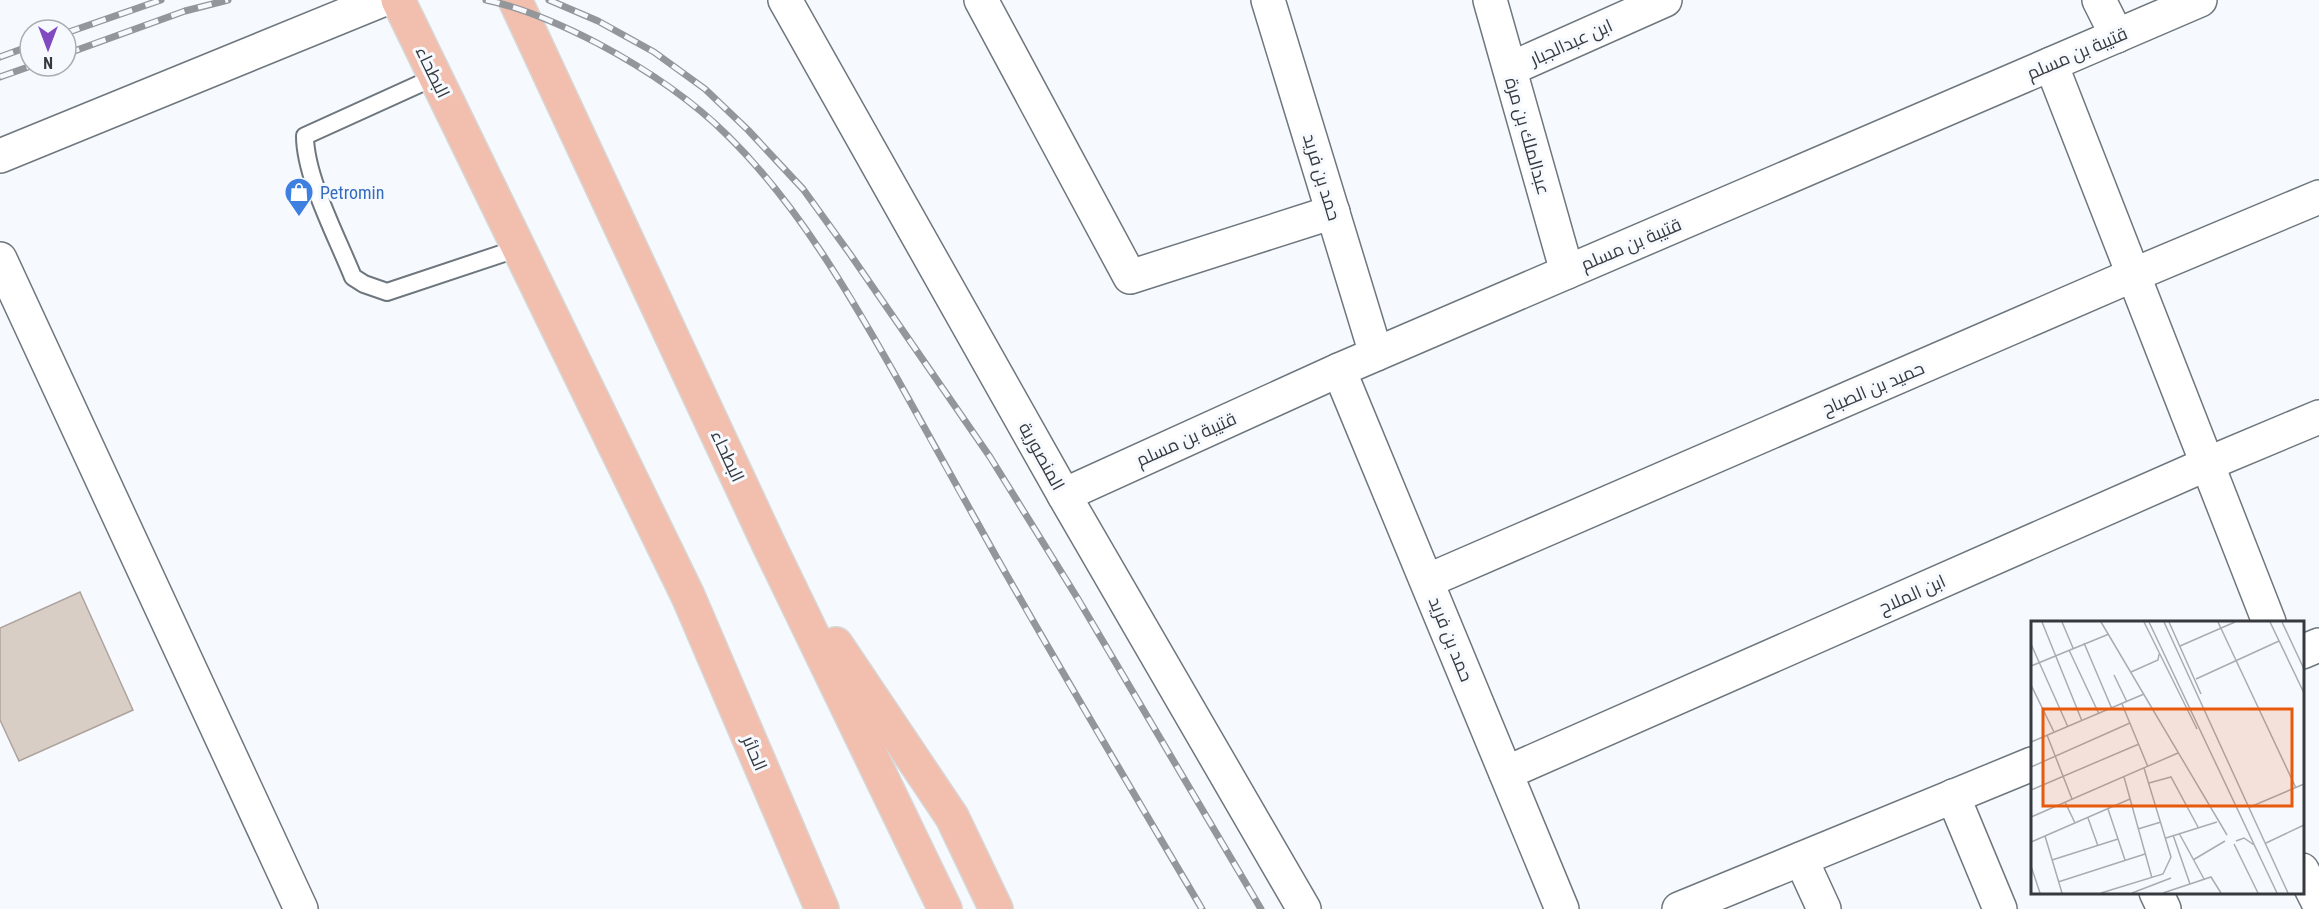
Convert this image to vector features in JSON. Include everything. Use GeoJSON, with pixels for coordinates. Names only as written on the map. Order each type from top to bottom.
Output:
{"type":"FeatureCollection","features":[{"type":"Feature","properties":{"kind":"main road","name":"البطحاء"},"geometry":{"type":"LineString","coordinates":[[398,0],[688,596]]}},
{"type":"Feature","properties":{"kind":"main road","name":"البطحاء"},"geometry":{"type":"LineString","coordinates":[[515,0],[769,545],[945,909]]}},
{"type":"Feature","properties":{"kind":"main road"},"geometry":{"type":"LineString","coordinates":[[769,545],[952,817],[996,909]]}},
{"type":"Feature","properties":{"kind":"main road"},"geometry":{"type":"LineString","coordinates":[[688,596],[800,909]]}},
{"type":"Feature","properties":{"kind":"main road","name":"الحائر"},"geometry":{"type":"LineString","coordinates":[[688,596],[822,909]]}},
{"type":"Feature","properties":{"kind":"street"},"geometry":{"type":"LineString","coordinates":[[0,156],[382,0]]}},
{"type":"Feature","properties":{"kind":"street","name":"المنصورية"},"geometry":{"type":"LineString","coordinates":[[785,0],[1064,495],[1304,909]]}},
{"type":"Feature","properties":{"kind":"street"},"geometry":{"type":"LineString","coordinates":[[981,0],[1130,277],[1333,212]]}},
{"type":"Feature","properties":{"kind":"street","name":"حمد بن فريد"},"geometry":{"type":"LineString","coordinates":[[1268,0],[1376,354]]}},
{"type":"Feature","properties":{"kind":"street","name":"عبدالملك بن مرة"},"geometry":{"type":"LineString","coordinates":[[1490,0],[1567,272]]}},
{"type":"Feature","properties":{"kind":"street","name":"ابن عبدالجبار"},"geometry":{"type":"LineString","coordinates":[[1510,69],[1665,0]]}},
{"type":"Feature","properties":{"kind":"street"},"geometry":{"type":"LineString","coordinates":[[2099,0],[2117,36]]}},
{"type":"Feature","properties":{"kind":"street","name":"قتيبة بن مسلم"},"geometry":{"type":"LineString","coordinates":[[1064,495],[1339,370],[2200,0]]}},
{"type":"Feature","properties":{"kind":"street"},"geometry":{"type":"LineString","coordinates":[[2051,64],[2269,621]]}},
{"type":"Feature","properties":{"kind":"street","name":"حميد بن الصباح"},"geometry":{"type":"LineString","coordinates":[[1427,581],[2133,275],[2319,197]]}},
{"type":"Feature","properties":{"kind":"street"},"geometry":{"type":"LineString","coordinates":[[0,260],[301,909]]}},
{"type":"Feature","properties":{"kind":"street","name":"حمد بن فريد"},"geometry":{"type":"LineString","coordinates":[[1339,370],[1562,909]]}},
{"type":"Feature","properties":{"kind":"street","name":"ابن الملاح"},"geometry":{"type":"LineString","coordinates":[[1506,773],[2207,464],[2319,417]]}},
{"type":"Feature","properties":{"kind":"street"},"geometry":{"type":"LineString","coordinates":[[2304,651],[2319,645]]}},
{"type":"Feature","properties":{"kind":"street"},"geometry":{"type":"LineString","coordinates":[[1679,909],[2031,764]]}},
{"type":"Feature","properties":{"kind":"street"},"geometry":{"type":"LineString","coordinates":[[1953,796],[2000,909]]}},
{"type":"Feature","properties":{"kind":"street"},"geometry":{"type":"LineString","coordinates":[[1801,859],[1824,909]]}},
{"type":"Feature","properties":{"kind":"street"},"geometry":{"type":"LineString","coordinates":[[2304,874],[2319,904]]}},
{"type":"Feature","properties":{"kind":"street"},"geometry":{"type":"LineString","coordinates":[[2158,894],[2164,909]]}},
{"type":"Feature","properties":{"kind":"lane"},"geometry":{"type":"LineString","coordinates":[[435,77],[305,136],[305,152],[310,172],[353,277],[364,284],[387,292],[519,249]]}},
{"type":"Feature","properties":{"kind":"building"},"geometry":{"type":"Polygon","coordinates":[[[80,592],[133,710],[19,761],[0,720],[0,628],[80,592]]]}},
{"type":"Feature","properties":{"kind":"railway"},"geometry":{"type":"LineString","coordinates":[[78,29],[161,0]]}},
{"type":"Feature","properties":{"kind":"railway"},"geometry":{"type":"LineString","coordinates":[[78,50],[185,11],[228,0]]}},
{"type":"Feature","properties":{"kind":"railway"},"geometry":{"type":"LineString","coordinates":[[486,0],[529,12],[557,24],[597,43],[649,73],[713,122],[777,191],[821,252],[861,316],[1022,602],[1202,909]]}},
{"type":"Feature","properties":{"kind":"railway"},"geometry":{"type":"LineString","coordinates":[[549,0],[598,21],[654,52],[705,89],[748,130],[803,189],[990,457],[1078,599],[1261,909]]}},
{"type":"Feature","properties":{"kind":"railway"},"geometry":{"type":"LineString","coordinates":[[0,57],[18,50]]}},
{"type":"Feature","properties":{"kind":"railway"},"geometry":{"type":"LineString","coordinates":[[0,77],[18,71]]}},
{"type":"Feature","properties":{"kind":"place","name":"Petromin"},"geometry":{"type":"Point","coordinates":[299,218]}}]}
